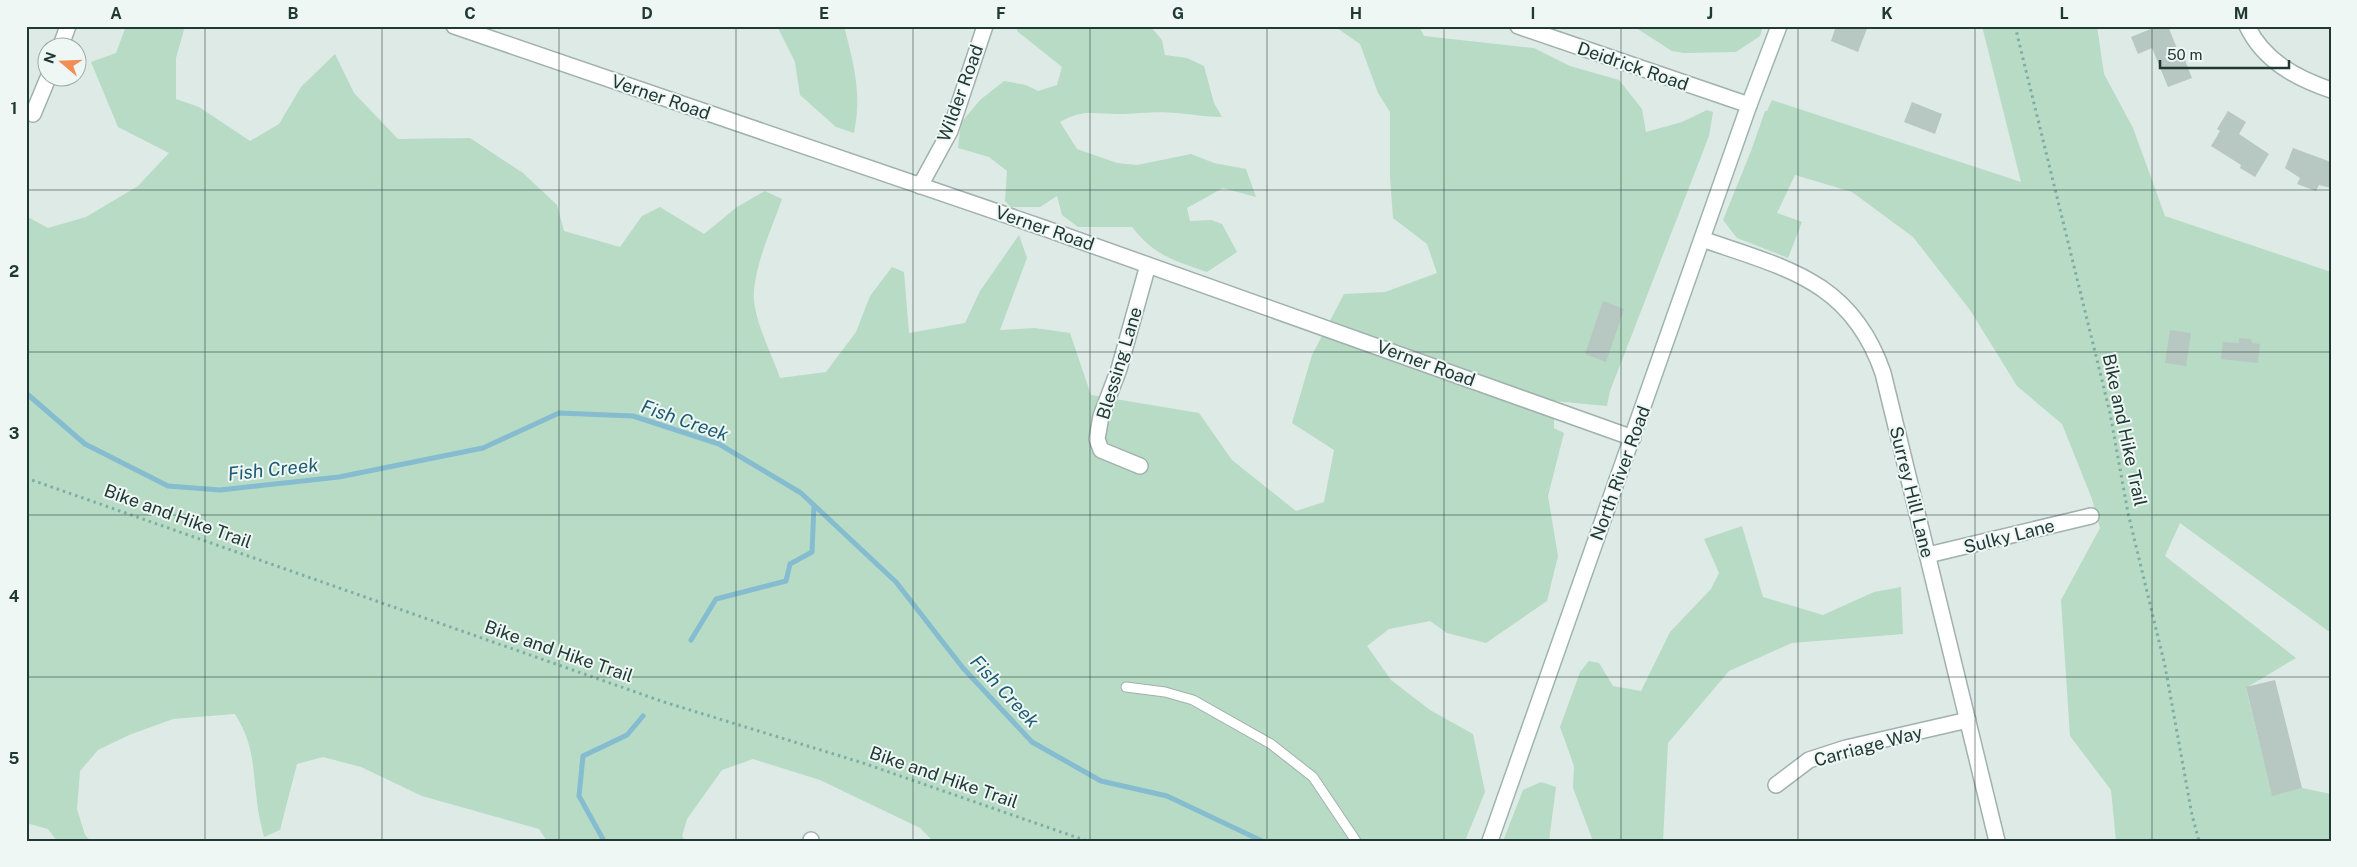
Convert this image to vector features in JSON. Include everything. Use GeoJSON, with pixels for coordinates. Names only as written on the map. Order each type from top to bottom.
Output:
{"type":"FeatureCollection","features":[{"type":"Feature","properties":{"kind":"street"},"geometry":{"type":"LineString","coordinates":[[64,38],[68,26]]}},
{"type":"Feature","properties":{"kind":"street","name":"Verner Road"},"geometry":{"type":"LineString","coordinates":[[454,26],[1148,265],[1633,438]]}},
{"type":"Feature","properties":{"kind":"street","name":"Wilder Road"},"geometry":{"type":"LineString","coordinates":[[920,186],[950,131],[985,26]]}},
{"type":"Feature","properties":{"kind":"street","name":"Deidrick Road"},"geometry":{"type":"LineString","coordinates":[[1518,26],[1749,105]]}},
{"type":"Feature","properties":{"kind":"street","name":"North River Road"},"geometry":{"type":"LineString","coordinates":[[1490,841],[1778,26]]}},
{"type":"Feature","properties":{"kind":"street"},"geometry":{"type":"LineString","coordinates":[[2247,26],[2263,51],[2277,64],[2296,76],[2331,90]]}},
{"type":"Feature","properties":{"kind":"street"},"geometry":{"type":"LineString","coordinates":[[33,114],[44,88]]}},
{"type":"Feature","properties":{"kind":"street","name":"Surrey Hill Lane"},"geometry":{"type":"LineString","coordinates":[[1702,239],[1787,269],[1813,281],[1836,298],[1863,328],[1877,355],[1884,372],[1998,841]]}},
{"type":"Feature","properties":{"kind":"street","name":"Blessing Lane"},"geometry":{"type":"LineString","coordinates":[[1140,466],[1101,450],[1097,439],[1101,416],[1119,369],[1148,265]]}},
{"type":"Feature","properties":{"kind":"street","name":"Sulky Lane"},"geometry":{"type":"LineString","coordinates":[[1928,555],[2091,516]]}},
{"type":"Feature","properties":{"kind":"street","name":"Carriage Way"},"geometry":{"type":"LineString","coordinates":[[1776,785],[1789,773],[1819,757],[1846,748],[1968,720]]}},
{"type":"Feature","properties":{"kind":"lane"},"geometry":{"type":"LineString","coordinates":[[1126,687],[1165,692],[1193,700],[1271,744],[1313,777],[1356,841]]}},
{"type":"Feature","properties":{"kind":"path","name":"Bike and Hike Trail"},"geometry":{"type":"LineString","coordinates":[[2015,26],[2110,413],[2128,513],[2154,618],[2185,782],[2199,841]]}},
{"type":"Feature","properties":{"kind":"path","name":"Bike and Hike Trail"},"geometry":{"type":"LineString","coordinates":[[26,478],[664,702],[854,760],[1087,841]]}},
{"type":"Feature","properties":{"kind":"green space"},"geometry":{"type":"Polygon","coordinates":[[[126,26],[185,26],[176,58],[176,99],[199,107],[250,141],[279,124],[301,87],[335,54],[354,93],[398,139],[470,138],[523,173],[557,205],[564,231],[620,247],[642,216],[660,207],[704,234],[737,207],[765,191],[782,199],[762,255],[754,290],[759,323],[780,378],[826,372],[856,332],[870,296],[892,267],[904,272],[909,333],[965,323],[980,291],[1019,235],[1027,258],[1000,330],[1035,328],[1070,333],[1091,395],[1199,413],[1232,460],[1296,511],[1324,502],[1334,450],[1292,423],[1312,355],[1344,294],[1385,292],[1437,273],[1427,244],[1393,218],[1390,177],[1390,112],[1378,93],[1360,44],[1334,26],[1419,26],[1424,36],[1534,48],[1570,66],[1619,80],[1642,109],[1646,132],[1682,122],[1707,110],[1713,112],[1709,136],[1610,391],[1607,406],[1554,401],[1554,428],[1564,433],[1548,496],[1558,556],[1547,601],[1486,643],[1447,633],[1430,621],[1389,629],[1367,646],[1391,680],[1430,710],[1473,734],[1485,792],[1465,841],[933,841],[920,828],[820,780],[753,759],[722,770],[687,819],[682,836],[685,841],[547,841],[539,829],[422,796],[361,767],[323,757],[297,764],[280,830],[264,837],[249,747],[246,736],[235,714],[173,719],[129,735],[98,750],[80,771],[77,809],[85,835],[91,841],[57,841],[48,829],[26,823],[26,216],[48,228],[86,217],[138,186],[169,153],[118,127],[91,62],[116,53],[126,26]]]}},
{"type":"Feature","properties":{"kind":"green space"},"geometry":{"type":"Polygon","coordinates":[[[777,26],[844,26],[856,79],[857,105],[854,133],[836,127],[800,95],[795,62],[777,26]]]}},
{"type":"Feature","properties":{"kind":"green space"},"geometry":{"type":"Polygon","coordinates":[[[1017,26],[1150,26],[1162,40],[1165,55],[1187,58],[1204,66],[1214,103],[1222,117],[1169,112],[1088,113],[1075,115],[1060,122],[1077,149],[1117,163],[1137,165],[1191,154],[1214,163],[1246,169],[1256,197],[1223,188],[1187,208],[1190,221],[1211,220],[1222,224],[1237,252],[1207,272],[1165,256],[1149,245],[1132,227],[1078,227],[1062,215],[1057,196],[1040,207],[1011,207],[1005,201],[1007,171],[989,157],[958,148],[961,123],[980,100],[1004,81],[1026,85],[1038,91],[1057,85],[1062,67],[1017,31],[1017,26]]]}},
{"type":"Feature","properties":{"kind":"green space"},"geometry":{"type":"Polygon","coordinates":[[[1633,26],[1763,26],[1760,36],[1736,52],[1684,53],[1672,51],[1633,26]]]}},
{"type":"Feature","properties":{"kind":"green space"},"geometry":{"type":"Polygon","coordinates":[[[1982,26],[2097,26],[2104,74],[2133,128],[2165,216],[2331,272],[2331,633],[2180,523],[2165,556],[2296,658],[2246,688],[2272,795],[2302,788],[2331,794],[2331,841],[2116,841],[2111,790],[2070,736],[2061,600],[2100,528],[2092,499],[2062,424],[2017,386],[1970,310],[1913,237],[1852,192],[1795,175],[1777,213],[1802,222],[1788,258],[1737,238],[1723,220],[1765,111],[1767,111],[1772,100],[2021,182],[1982,26]]]}},
{"type":"Feature","properties":{"kind":"green space"},"geometry":{"type":"Polygon","coordinates":[[[1742,526],[1763,597],[1823,615],[1874,592],[1901,587],[1903,634],[1792,643],[1729,671],[1668,743],[1663,841],[1593,841],[1573,788],[1574,766],[1560,727],[1580,672],[1589,661],[1599,663],[1613,686],[1641,691],[1670,632],[1711,589],[1719,573],[1704,539],[1742,526]]]}},
{"type":"Feature","properties":{"kind":"green space"},"geometry":{"type":"Polygon","coordinates":[[[1541,782],[1556,787],[1549,841],[1503,841],[1523,790],[1541,782]]]}},
{"type":"Feature","properties":{"kind":"building"},"geometry":{"type":"Polygon","coordinates":[[[1836,26],[1868,26],[1858,52],[1831,41],[1836,26]]]}},
{"type":"Feature","properties":{"kind":"building"},"geometry":{"type":"Polygon","coordinates":[[[2158,26],[2168,26],[2178,51],[2181,50],[2192,78],[2168,87],[2152,48],[2138,54],[2131,37],[2158,26]]]}},
{"type":"Feature","properties":{"kind":"building"},"geometry":{"type":"Polygon","coordinates":[[[1912,102],[1942,114],[1935,134],[1904,122],[1912,102]]]}},
{"type":"Feature","properties":{"kind":"building"},"geometry":{"type":"Polygon","coordinates":[[[2228,111],[2246,122],[2239,134],[2269,154],[2255,177],[2240,168],[2241,165],[2211,146],[2220,131],[2217,129],[2228,111]]]}},
{"type":"Feature","properties":{"kind":"building"},"geometry":{"type":"Polygon","coordinates":[[[2293,148],[2331,162],[2331,188],[2319,185],[2316,191],[2297,184],[2300,178],[2285,168],[2293,148]]]}},
{"type":"Feature","properties":{"kind":"building"},"geometry":{"type":"Polygon","coordinates":[[[1603,301],[1624,309],[1606,362],[1585,354],[1603,301]]]}},
{"type":"Feature","properties":{"kind":"building"},"geometry":{"type":"Polygon","coordinates":[[[2170,330],[2191,333],[2186,366],[2165,363],[2170,330]]]}},
{"type":"Feature","properties":{"kind":"building"},"geometry":{"type":"Polygon","coordinates":[[[2239,338],[2251,339],[2252,343],[2260,344],[2258,363],[2221,359],[2223,342],[2239,343],[2239,338]]]}},
{"type":"Feature","properties":{"kind":"building"},"geometry":{"type":"Polygon","coordinates":[[[2275,680],[2302,788],[2272,796],[2246,687],[2275,680]]]}},
{"type":"Feature","properties":{"kind":"waterway","name":"Fish Creek"},"geometry":{"type":"LineString","coordinates":[[26,393],[85,444],[168,486],[220,490],[339,477],[483,448],[559,413],[633,416],[719,444],[801,493],[896,582],[963,668],[1032,742],[1101,781],[1167,796],[1262,841]]}},
{"type":"Feature","properties":{"kind":"waterway"},"geometry":{"type":"LineString","coordinates":[[691,640],[716,599],[786,581],[790,564],[812,552],[814,505]]}},
{"type":"Feature","properties":{"kind":"waterway"},"geometry":{"type":"LineString","coordinates":[[604,841],[579,796],[583,756],[627,735],[643,716]]}}]}
